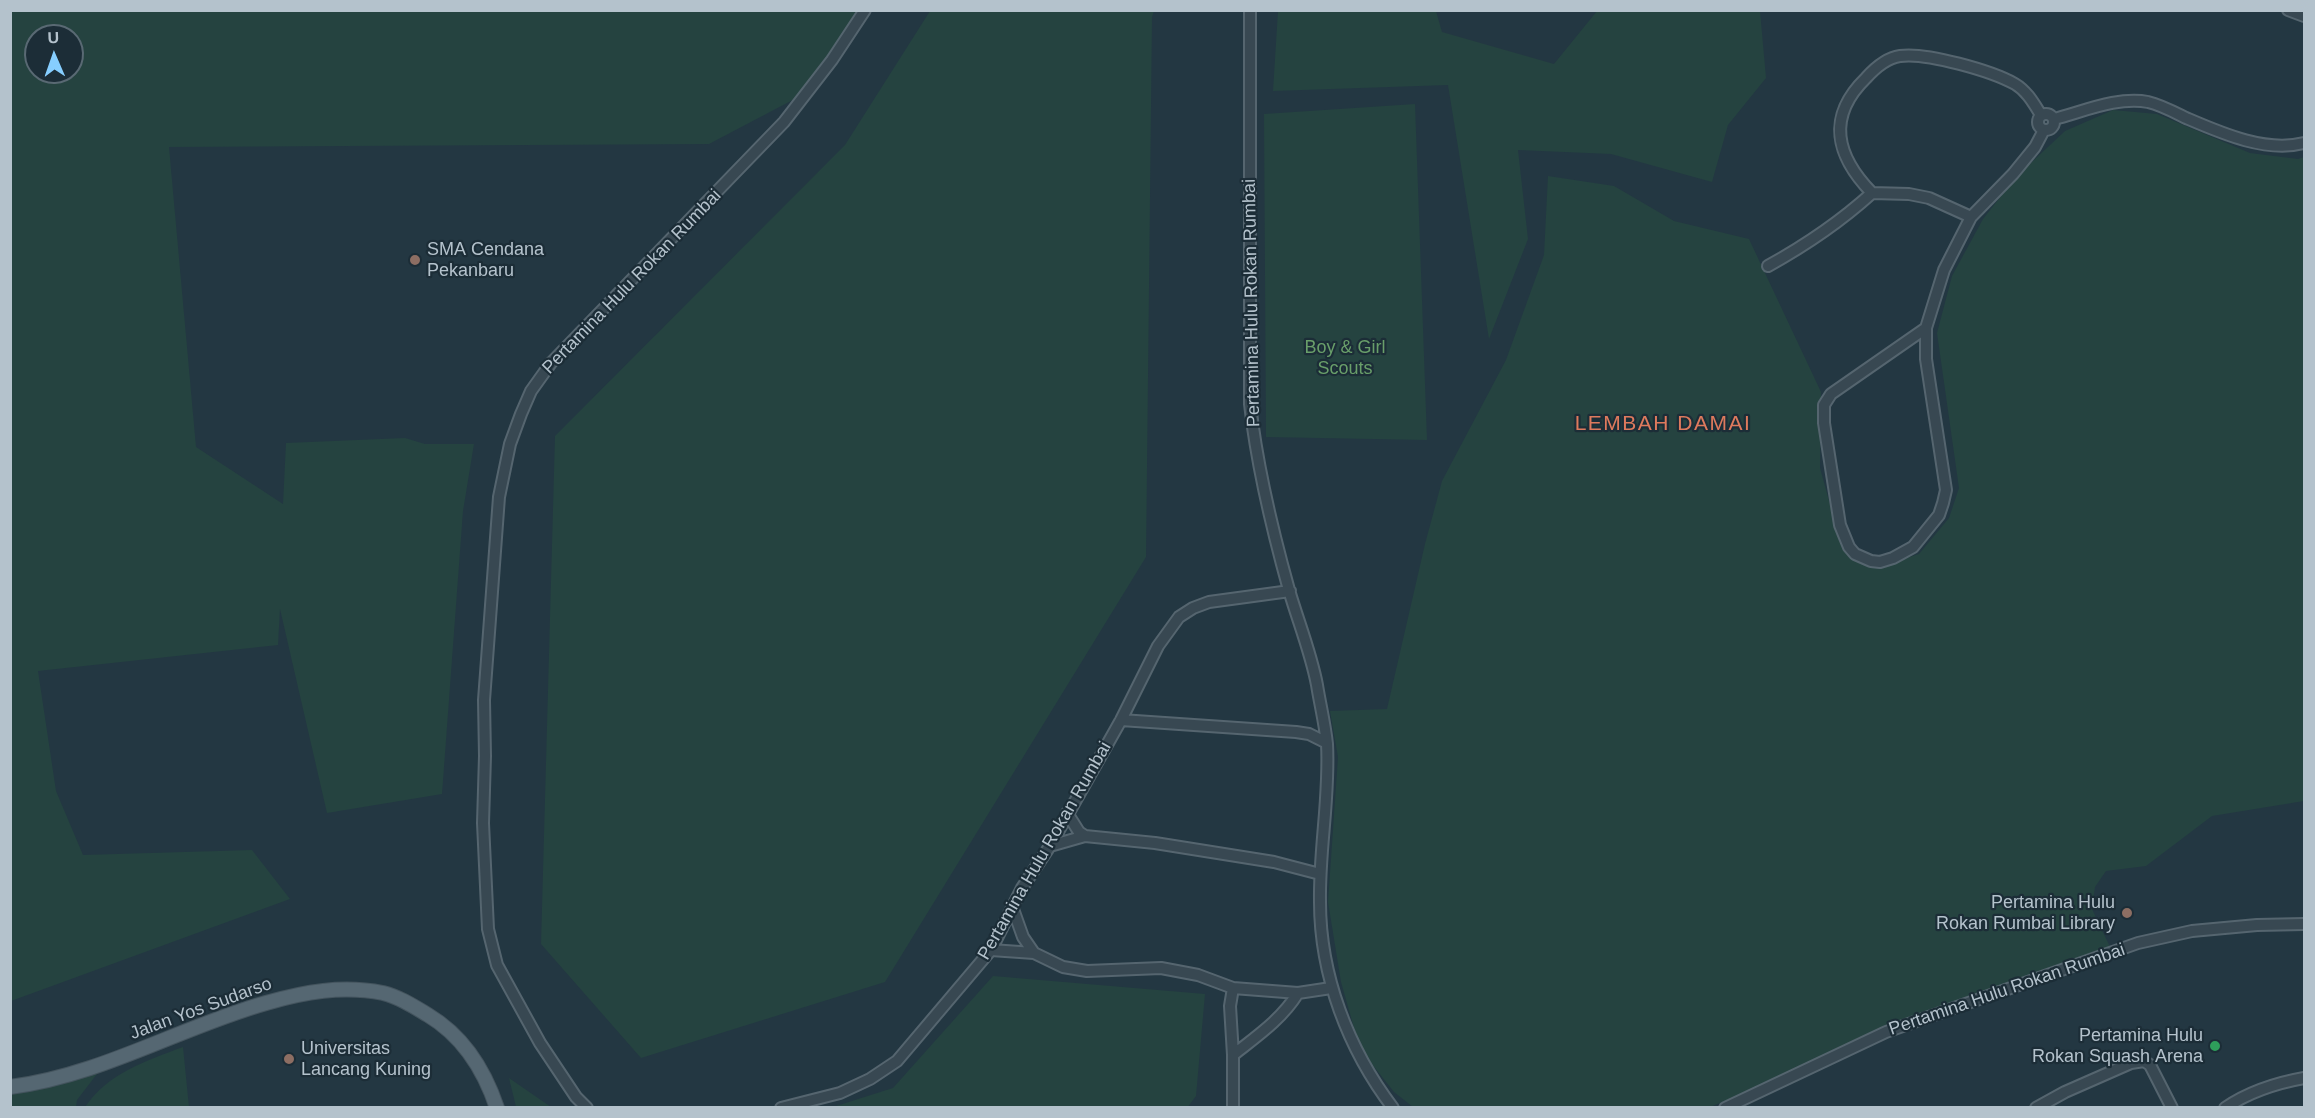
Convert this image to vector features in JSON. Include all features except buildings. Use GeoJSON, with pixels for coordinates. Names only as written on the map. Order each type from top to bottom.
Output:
{"type":"FeatureCollection","features":[{"type":"Feature","properties":{"kind":"main road","name":"Jalan Yos Sudarso"},"geometry":{"type":"LineString","coordinates":[[10,1087],[63,1075],[132,1053],[200,1024],[244,1009],[328,989],[383,993],[404,1000],[436,1020],[453,1034],[481,1068],[497,1107]]}},
{"type":"Feature","properties":{"kind":"street","name":"Pertamina Hulu Rokan Rumbai"},"geometry":{"type":"LineString","coordinates":[[586,1107],[576,1097],[540,1043],[507,986],[497,965],[488,929],[483,823],[484,700],[499,497],[510,444],[531,391],[551,363],[784,122],[832,60],[865,10]]}},
{"type":"Feature","properties":{"kind":"street","name":"Pertamina Hulu Rokan Rumbai"},"geometry":{"type":"LineString","coordinates":[[1250,10],[1250,404],[1260,474],[1290,591],[1317,682],[1327,743],[1326,800],[1320,874],[1322,944],[1331,987],[1355,1044],[1374,1080],[1393,1107]]}},
{"type":"Feature","properties":{"kind":"street"},"geometry":{"type":"LineString","coordinates":[[2288,10],[2304,16]]}},
{"type":"Feature","properties":{"kind":"street"},"geometry":{"type":"LineString","coordinates":[[1971,217],[1929,198],[1909,194],[1872,193],[1859,180],[1843,151],[1839,127],[1845,108],[1859,85],[1878,66],[1899,56],[1916,56],[1980,70],[2016,85],[2031,100],[2041,115]]}},
{"type":"Feature","properties":{"kind":"street"},"geometry":{"type":"LineString","coordinates":[[2054,119],[2114,102],[2134,100],[2158,105],[2206,126],[2276,147],[2304,143]]}},
{"type":"Feature","properties":{"kind":"street"},"geometry":{"type":"LineString","coordinates":[[2041,115],[2049,114],[2054,119]]}},
{"type":"Feature","properties":{"kind":"street"},"geometry":{"type":"LineString","coordinates":[[2041,115],[2038,124],[2044,130]]}},
{"type":"Feature","properties":{"kind":"street"},"geometry":{"type":"LineString","coordinates":[[2044,130],[2052,128],[2054,119]]}},
{"type":"Feature","properties":{"kind":"street"},"geometry":{"type":"LineString","coordinates":[[1926,328],[1831,394],[1824,405],[1824,423],[1840,525],[1849,547],[1855,554],[1871,561],[1880,562],[1893,558],[1913,547],[1939,515],[1946,490],[1926,359],[1926,328],[1944,270],[1971,217],[2036,147],[2044,130]]}},
{"type":"Feature","properties":{"kind":"street"},"geometry":{"type":"LineString","coordinates":[[1768,266],[1809,243],[1842,220],[1872,193]]}},
{"type":"Feature","properties":{"kind":"street","name":"Pertamina Hulu Rokan Rumbai"},"geometry":{"type":"LineString","coordinates":[[781,1107],[840,1093],[870,1079],[897,1061],[991,950],[1032,872],[1050,846],[1121,720],[1158,646],[1179,618],[1193,608],[1209,602],[1290,591]]}},
{"type":"Feature","properties":{"kind":"street"},"geometry":{"type":"LineString","coordinates":[[1121,720],[1296,732],[1309,734],[1327,743]]}},
{"type":"Feature","properties":{"kind":"street"},"geometry":{"type":"LineString","coordinates":[[1067,813],[1079,832],[1085,836]]}},
{"type":"Feature","properties":{"kind":"street"},"geometry":{"type":"LineString","coordinates":[[1050,846],[1085,836],[1203,850],[1274,862],[1320,874]]}},
{"type":"Feature","properties":{"kind":"street"},"geometry":{"type":"LineString","coordinates":[[1013,909],[1023,937],[1034,953]]}},
{"type":"Feature","properties":{"kind":"street","name":"Pertamina Hulu Rokan Rumbai"},"geometry":{"type":"LineString","coordinates":[[1725,1107],[1886,1032],[2138,944],[2192,932],[2257,925],[2304,924]]}},
{"type":"Feature","properties":{"kind":"street"},"geometry":{"type":"LineString","coordinates":[[991,950],[1034,953],[1063,967],[1087,971],[1161,968],[1198,975],[1233,988],[1298,993],[1331,987]]}},
{"type":"Feature","properties":{"kind":"street"},"geometry":{"type":"LineString","coordinates":[[1233,988],[1230,1006],[1233,1107]]}},
{"type":"Feature","properties":{"kind":"street"},"geometry":{"type":"LineString","coordinates":[[1233,1055],[1275,1023],[1298,993]]}},
{"type":"Feature","properties":{"kind":"street"},"geometry":{"type":"LineString","coordinates":[[2036,1107],[2123,1066],[2140,1061],[2150,1065],[2172,1107]]}},
{"type":"Feature","properties":{"kind":"street"},"geometry":{"type":"LineString","coordinates":[[2225,1107],[2247,1094],[2277,1083],[2304,1078]]}},
{"type":"Feature","properties":{"kind":"green space"},"geometry":{"type":"Polygon","coordinates":[[[11,11],[857,11],[806,93],[709,144],[169,147],[196,447],[283,504],[286,443],[405,438],[425,444],[474,444],[463,511],[442,794],[327,813],[280,609],[278,645],[38,671],[56,791],[83,855],[252,850],[290,899],[11,1001],[11,11]]]}},
{"type":"Feature","properties":{"kind":"green space"},"geometry":{"type":"Polygon","coordinates":[[[930,11],[1154,11],[1152,17],[1146,557],[885,982],[641,1058],[541,944],[555,436],[845,145],[930,11]]]}},
{"type":"Feature","properties":{"kind":"green space"},"geometry":{"type":"Polygon","coordinates":[[[1278,11],[1436,11],[1442,32],[1554,64],[1597,11],[1760,11],[1766,78],[1728,125],[1712,182],[1611,154],[1518,150],[1528,239],[1489,339],[1448,85],[1273,91],[1278,11]]]}},
{"type":"Feature","properties":{"kind":"green space","name":"Boy & Girl Scouts"},"geometry":{"type":"Polygon","coordinates":[[[1415,104],[1427,440],[1266,437],[1264,114],[1415,104]]]}},
{"type":"Feature","properties":{"kind":"green space"},"geometry":{"type":"Polygon","coordinates":[[[2113,110],[2157,114],[2250,153],[2298,159],[2304,157],[2304,801],[2212,816],[2146,866],[2106,871],[2095,887],[2092,909],[2111,949],[2058,965],[1710,1107],[1413,1107],[1394,1092],[1360,1049],[1341,982],[1328,902],[1338,757],[1330,711],[1387,709],[1442,481],[1506,360],[1544,255],[1548,176],[1614,186],[1674,221],[1749,239],[1821,392],[1820,468],[1846,549],[1881,566],[1919,554],[1949,518],[1959,488],[1937,333],[1952,276],[1983,219],[2017,176],[2065,131],[2113,110]]]}},
{"type":"Feature","properties":{"kind":"green space"},"geometry":{"type":"Polygon","coordinates":[[[993,976],[1205,994],[1196,1096],[1187,1108],[833,1107],[893,1088],[993,976]]]}},
{"type":"Feature","properties":{"kind":"green space"},"geometry":{"type":"Polygon","coordinates":[[[183,1047],[189,1107],[85,1107],[94,1095],[116,1077],[142,1063],[183,1047]]]}},
{"type":"Feature","properties":{"kind":"green space"},"geometry":{"type":"Polygon","coordinates":[[[100,1070],[77,1100],[76,1107],[11,1108],[11,1095],[100,1070]]]}},
{"type":"Feature","properties":{"kind":"green space"},"geometry":{"type":"Polygon","coordinates":[[[509,1078],[551,1107],[516,1107],[509,1078]]]}},
{"type":"Feature","properties":{"kind":"place","name":"SMA Cendana Pekanbaru"},"geometry":{"type":"Point","coordinates":[415,260]}},
{"type":"Feature","properties":{"kind":"place","name":"Pertamina Hulu Rokan Rumbai Library"},"geometry":{"type":"Point","coordinates":[2127,913]}},
{"type":"Feature","properties":{"kind":"place","name":"Pertamina Hulu Rokan Squash Arena"},"geometry":{"type":"Point","coordinates":[2215,1046]}},
{"type":"Feature","properties":{"kind":"place","name":"Universitas Lancang Kuning"},"geometry":{"type":"Point","coordinates":[289,1059]}},
{"type":"Feature","properties":{"kind":"district","name":"LEMBAH DAMAI"},"geometry":{"type":"Point","coordinates":[1663,424]}}]}
